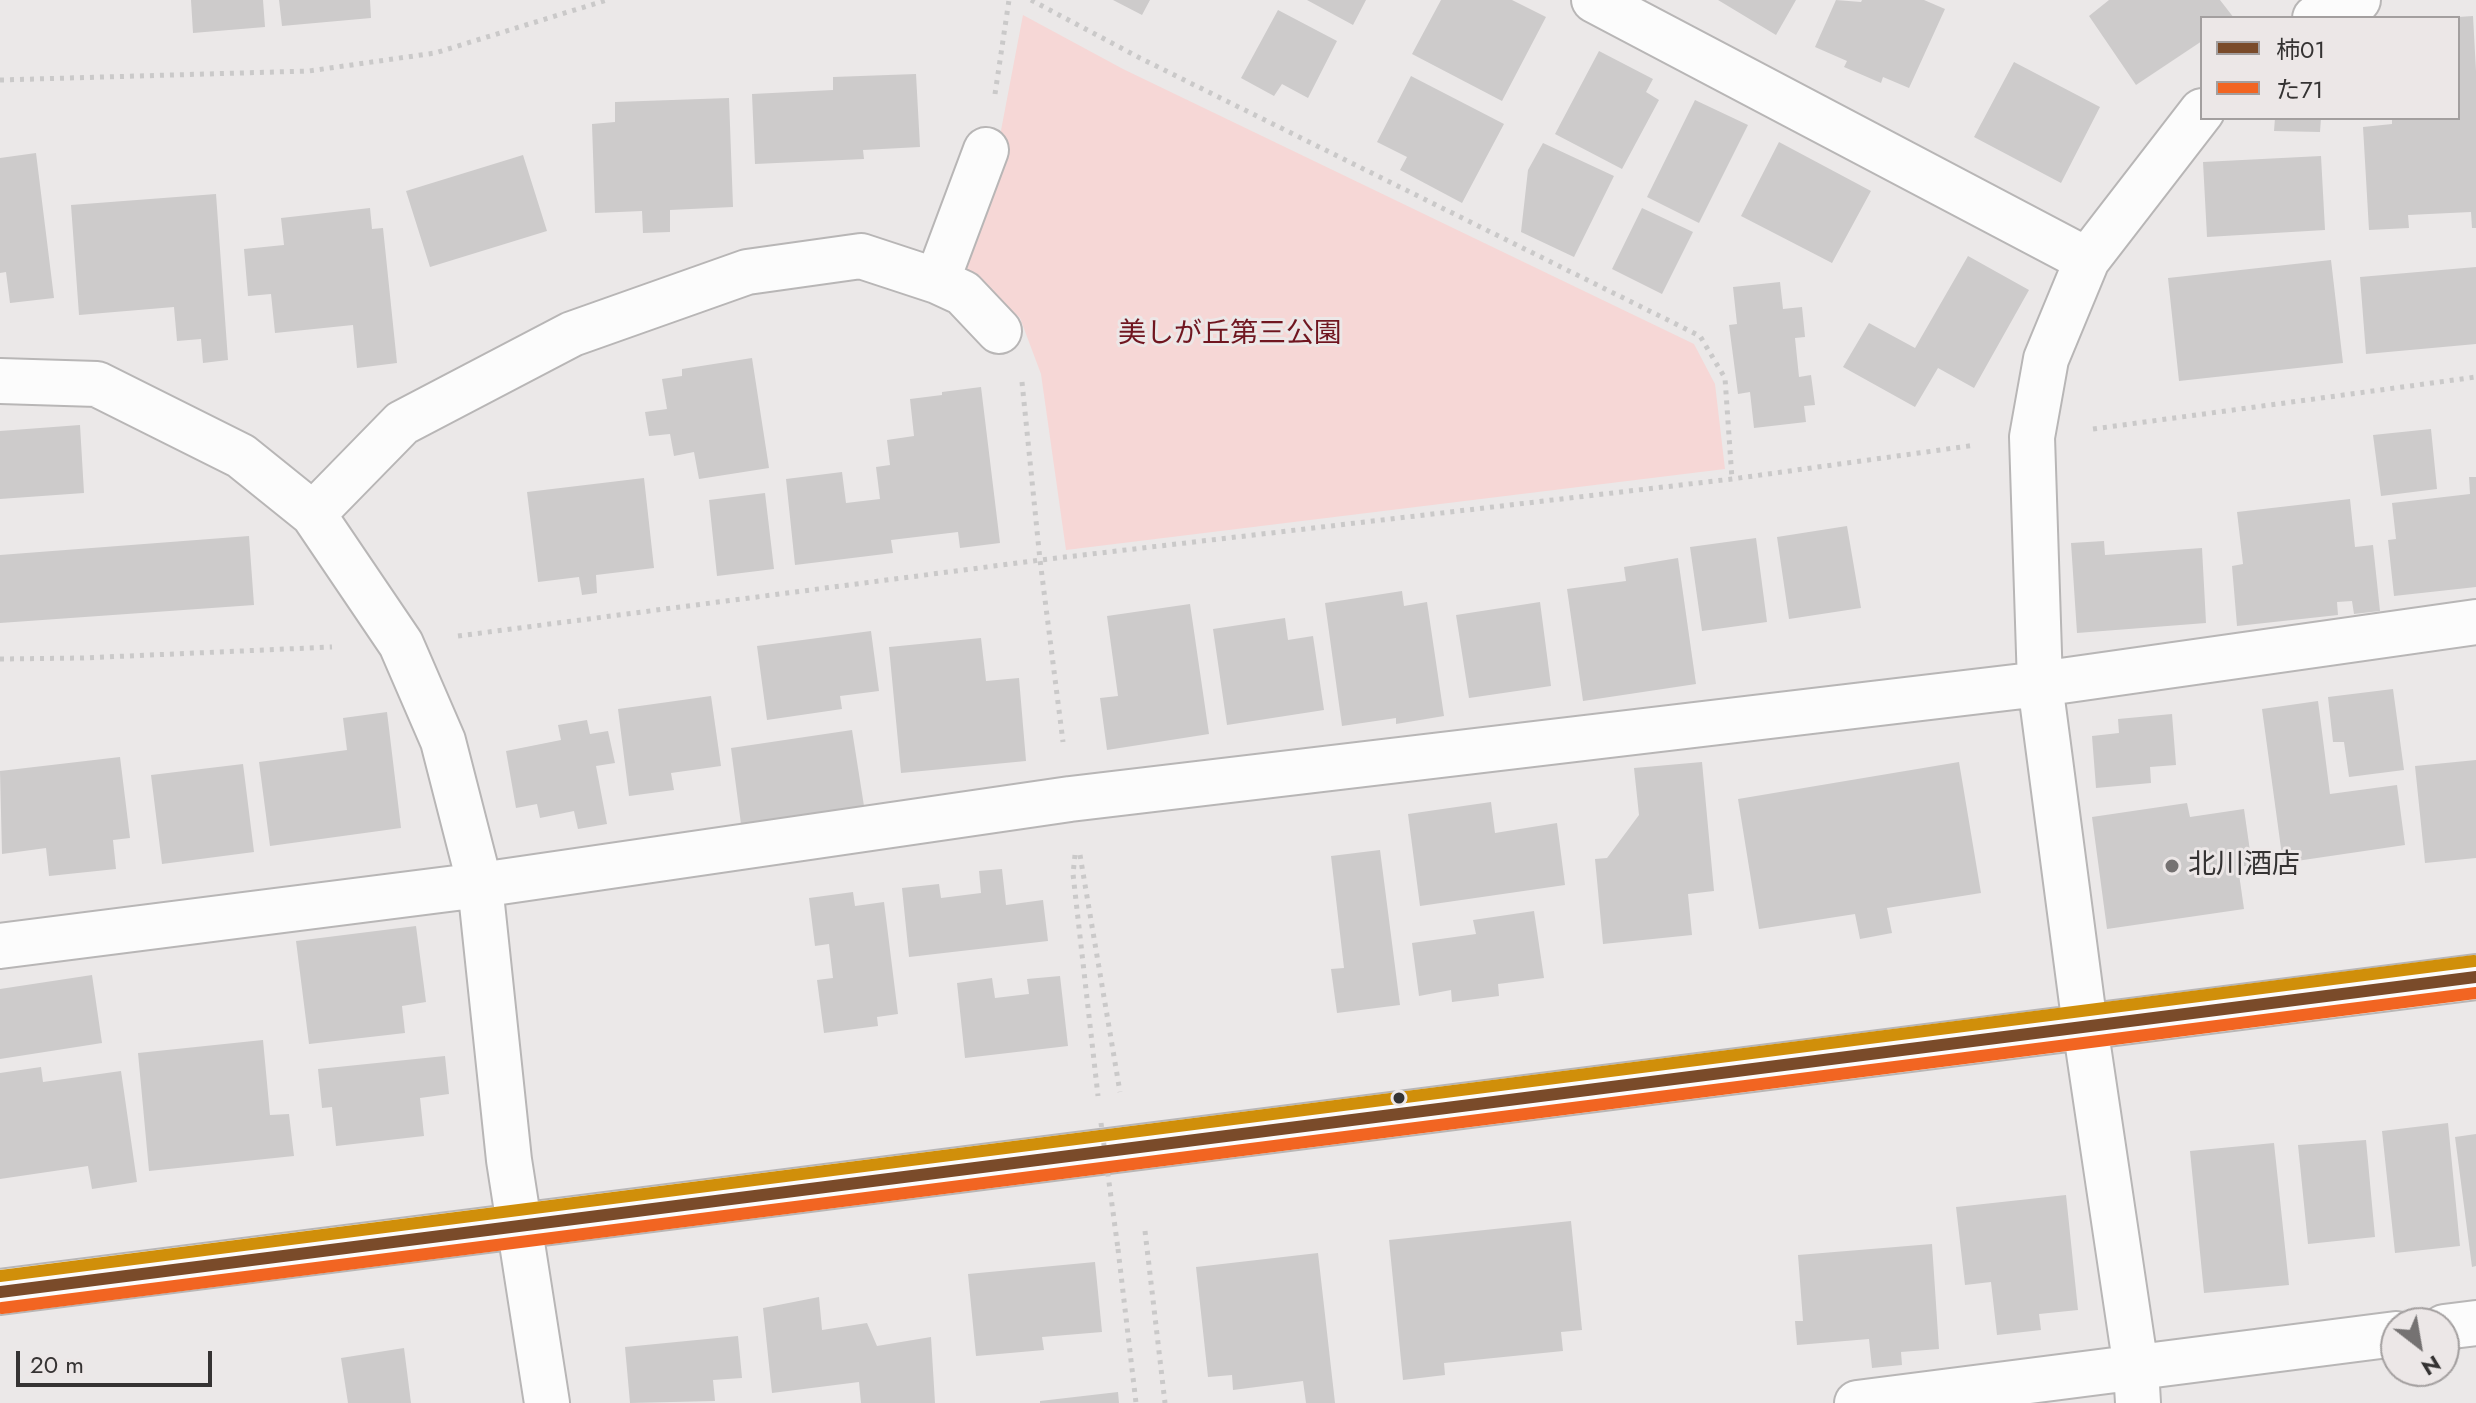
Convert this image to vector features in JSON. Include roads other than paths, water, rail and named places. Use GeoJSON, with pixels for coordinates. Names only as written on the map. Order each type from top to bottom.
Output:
{"type":"FeatureCollection","features":[{"type":"Feature","properties":{"kind":"street"},"geometry":{"type":"LineString","coordinates":[[1594,0],[2087,260]]}},
{"type":"Feature","properties":{"kind":"street"},"geometry":{"type":"LineString","coordinates":[[2320,16],[2358,0]]}},
{"type":"Feature","properties":{"kind":"street"},"geometry":{"type":"LineString","coordinates":[[2137,1385],[2040,684],[2032,437],[2046,359],[2087,260],[2200,114]]}},
{"type":"Feature","properties":{"kind":"street"},"geometry":{"type":"LineString","coordinates":[[937,281],[986,150]]}},
{"type":"Feature","properties":{"kind":"street"},"geometry":{"type":"LineString","coordinates":[[313,514],[402,423],[572,334],[747,272],[861,256],[937,281],[963,293],[999,331]]}},
{"type":"Feature","properties":{"kind":"street"},"geometry":{"type":"LineString","coordinates":[[0,381],[97,384],[241,456],[313,514],[401,644],[443,741],[480,885],[509,1160],[547,1403]]}},
{"type":"Feature","properties":{"kind":"street"},"geometry":{"type":"LineString","coordinates":[[0,946],[480,885],[1070,799],[2040,684],[2476,622]]}},
{"type":"Feature","properties":{"kind":"street"},"geometry":{"type":"LineString","coordinates":[[0,1292],[2476,977]]}},
{"type":"Feature","properties":{"kind":"street"},"geometry":{"type":"LineString","coordinates":[[1857,1403],[2137,1385],[2380,1337]]}},
{"type":"Feature","properties":{"kind":"place","name":"北川酒店"},"geometry":{"type":"Point","coordinates":[2172,866]}},
{"type":"Feature","properties":{"kind":"park label","name":"美しが丘第三公園"},"geometry":{"type":"Point","coordinates":[1230,335]}}]}
